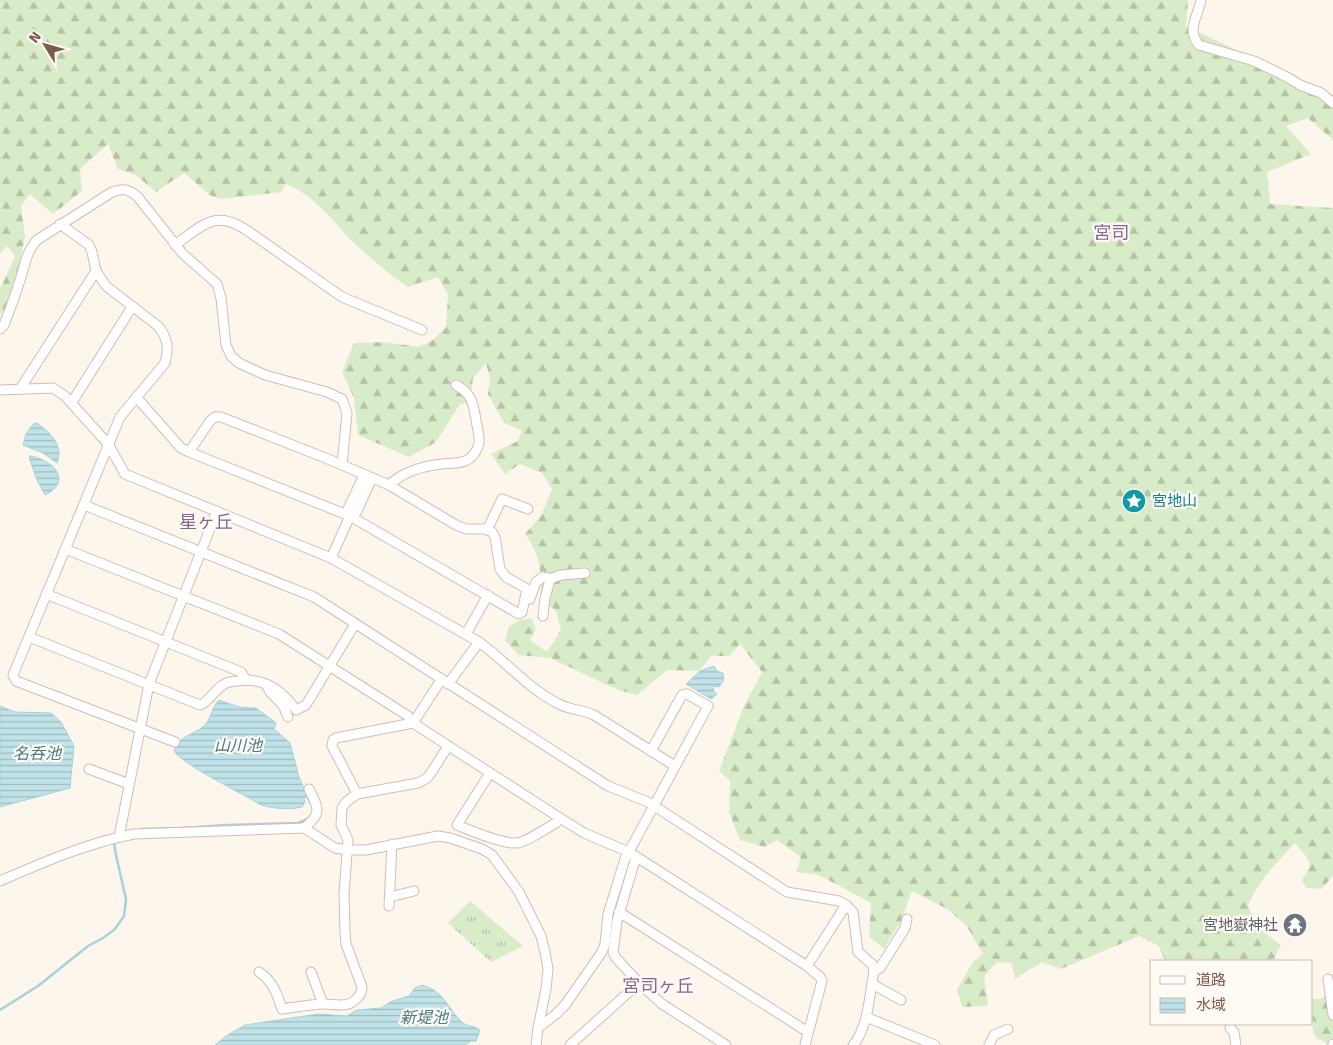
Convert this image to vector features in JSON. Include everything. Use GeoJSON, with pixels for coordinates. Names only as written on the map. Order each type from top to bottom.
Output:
{"type":"FeatureCollection","features":[{"type":"Feature","properties":{"kind":"street"},"geometry":{"type":"LineString","coordinates":[[1202,0],[1193,31],[1194,38],[1199,45],[1254,62],[1300,85],[1322,93],[1333,104]]}},
{"type":"Feature","properties":{"kind":"street"},"geometry":{"type":"LineString","coordinates":[[0,329],[4,325],[20,282],[25,258],[30,247],[60,224],[112,192],[124,188],[130,190],[137,196],[183,254],[217,284],[221,298],[226,345],[231,356],[239,363],[265,375],[328,392],[342,399],[347,413],[342,465]]}},
{"type":"Feature","properties":{"kind":"street"},"geometry":{"type":"LineString","coordinates":[[175,245],[213,220],[227,220],[245,229],[342,297],[422,330]]}},
{"type":"Feature","properties":{"kind":"street"},"geometry":{"type":"LineString","coordinates":[[60,224],[89,245],[96,271],[106,286],[158,326],[165,334],[168,354],[165,363],[120,417],[13,675],[16,681],[175,742]]}},
{"type":"Feature","properties":{"kind":"street"},"geometry":{"type":"LineString","coordinates":[[20,389],[96,271]]}},
{"type":"Feature","properties":{"kind":"street"},"geometry":{"type":"LineString","coordinates":[[72,402],[132,307]]}},
{"type":"Feature","properties":{"kind":"street"},"geometry":{"type":"LineString","coordinates":[[389,485],[417,469],[426,466],[460,462],[470,459],[474,454],[479,441],[471,398],[466,391],[456,385]]}},
{"type":"Feature","properties":{"kind":"street"},"geometry":{"type":"LineString","coordinates":[[0,390],[53,388],[72,402],[108,444],[125,474],[331,558],[479,642],[496,654],[520,679],[533,688],[563,706],[594,714],[675,766]]}},
{"type":"Feature","properties":{"kind":"street"},"geometry":{"type":"LineString","coordinates":[[136,398],[181,448],[350,516],[519,614],[522,612],[527,613],[536,582],[547,577],[550,579],[561,575],[585,573]]}},
{"type":"Feature","properties":{"kind":"street"},"geometry":{"type":"LineString","coordinates":[[189,452],[210,421],[215,417],[221,417],[389,485],[456,525],[466,529],[492,532],[495,537],[500,569],[506,577],[527,589],[522,612]]}},
{"type":"Feature","properties":{"kind":"street"},"geometry":{"type":"LineString","coordinates":[[331,558],[350,516],[357,511],[368,477]]}},
{"type":"Feature","properties":{"kind":"street"},"geometry":{"type":"LineString","coordinates":[[487,530],[502,499],[528,509]]}},
{"type":"Feature","properties":{"kind":"street"},"geometry":{"type":"LineString","coordinates":[[84,505],[303,592],[608,786],[648,802],[787,892],[839,901],[846,905],[853,912],[858,952],[873,965],[874,971],[866,1017],[857,1041],[853,1045]]}},
{"type":"Feature","properties":{"kind":"street"},"geometry":{"type":"LineString","coordinates":[[119,837],[149,684],[217,512]]}},
{"type":"Feature","properties":{"kind":"street"},"geometry":{"type":"LineString","coordinates":[[65,549],[279,634],[408,716],[413,723],[560,818],[584,833],[633,855],[807,966],[820,976],[822,981],[805,1045]]}},
{"type":"Feature","properties":{"kind":"street"},"geometry":{"type":"LineString","coordinates":[[543,616],[550,579]]}},
{"type":"Feature","properties":{"kind":"street"},"geometry":{"type":"LineString","coordinates":[[46,594],[241,672],[246,680]]}},
{"type":"Feature","properties":{"kind":"street"},"geometry":{"type":"LineString","coordinates":[[466,634],[488,596]]}},
{"type":"Feature","properties":{"kind":"street"},"geometry":{"type":"LineString","coordinates":[[29,637],[200,704],[205,703],[224,684],[246,680],[266,684],[281,692],[296,710],[306,705],[355,624]]}},
{"type":"Feature","properties":{"kind":"street"},"geometry":{"type":"LineString","coordinates":[[357,794],[332,746],[333,740],[413,723],[479,642]]}},
{"type":"Feature","properties":{"kind":"street"},"geometry":{"type":"LineString","coordinates":[[266,684],[270,692],[283,705],[288,717]]}},
{"type":"Feature","properties":{"kind":"street"},"geometry":{"type":"LineString","coordinates":[[651,751],[682,695],[687,694],[708,706],[654,806],[633,855],[617,921],[613,952],[638,983],[662,1004],[726,1045]]}},
{"type":"Feature","properties":{"kind":"street"},"geometry":{"type":"LineString","coordinates":[[259,972],[267,977],[273,985],[282,1009],[323,1004],[350,1004],[355,1002],[362,991],[361,980],[346,944],[344,894],[348,840],[341,825],[340,816],[346,802],[357,794],[418,784],[427,778],[448,746]]}},
{"type":"Feature","properties":{"kind":"street"},"geometry":{"type":"LineString","coordinates":[[89,769],[129,784]]}},
{"type":"Feature","properties":{"kind":"street"},"geometry":{"type":"LineString","coordinates":[[490,773],[457,825],[508,842],[519,843],[556,824],[560,818]]}},
{"type":"Feature","properties":{"kind":"street"},"geometry":{"type":"LineString","coordinates":[[304,828],[317,816],[318,810],[309,789]]}},
{"type":"Feature","properties":{"kind":"street"},"geometry":{"type":"LineString","coordinates":[[0,881],[65,854],[134,834],[304,828],[335,848],[347,850],[366,850],[438,836],[450,838],[482,848],[492,855],[519,892],[541,936],[548,969],[536,1045]]}},
{"type":"Feature","properties":{"kind":"street"},"geometry":{"type":"LineString","coordinates":[[388,906],[392,844]]}},
{"type":"Feature","properties":{"kind":"street"},"geometry":{"type":"LineString","coordinates":[[538,1028],[565,1005],[602,952],[605,944],[608,914],[625,858],[633,855]]}},
{"type":"Feature","properties":{"kind":"street"},"geometry":{"type":"LineString","coordinates":[[390,896],[414,891]]}},
{"type":"Feature","properties":{"kind":"street"},"geometry":{"type":"LineString","coordinates":[[807,966],[846,905]]}},
{"type":"Feature","properties":{"kind":"street"},"geometry":{"type":"LineString","coordinates":[[619,912],[808,1032]]}},
{"type":"Feature","properties":{"kind":"street"},"geometry":{"type":"LineString","coordinates":[[874,971],[880,968],[905,928],[907,919]]}},
{"type":"Feature","properties":{"kind":"street"},"geometry":{"type":"LineString","coordinates":[[311,972],[323,1004]]}},
{"type":"Feature","properties":{"kind":"street"},"geometry":{"type":"LineString","coordinates":[[1328,979],[1333,1016]]}},
{"type":"Feature","properties":{"kind":"street"},"geometry":{"type":"LineString","coordinates":[[570,1045],[638,983]]}},
{"type":"Feature","properties":{"kind":"street"},"geometry":{"type":"LineString","coordinates":[[872,984],[901,1000]]}},
{"type":"Feature","properties":{"kind":"street"},"geometry":{"type":"LineString","coordinates":[[866,1017],[934,1045]]}},
{"type":"Feature","properties":{"kind":"street"},"geometry":{"type":"LineString","coordinates":[[1230,1028],[1234,1032],[1236,1045]]}},
{"type":"Feature","properties":{"kind":"street"},"geometry":{"type":"LineString","coordinates":[[989,1045],[994,1035],[1008,1029]]}},
{"type":"Feature","properties":{"kind":"green space"},"geometry":{"type":"Polygon","coordinates":[[[0,0],[1188,0],[1186,26],[1240,52],[1333,105],[1333,140],[1308,118],[1286,126],[1311,154],[1267,172],[1270,204],[1333,208],[1333,875],[1322,889],[1306,888],[1302,880],[1310,864],[1307,857],[1295,843],[1263,880],[1248,905],[1256,926],[1281,945],[1274,960],[1165,960],[1159,946],[1139,936],[1061,969],[1042,962],[1015,979],[1012,963],[997,962],[984,976],[988,1006],[962,1007],[957,989],[973,962],[983,954],[966,925],[947,909],[912,891],[901,921],[884,949],[869,936],[871,903],[819,875],[796,872],[801,857],[777,840],[765,847],[740,840],[729,812],[730,780],[719,771],[744,706],[762,672],[740,644],[729,656],[711,656],[699,671],[667,670],[637,695],[618,690],[550,658],[519,655],[505,640],[509,626],[521,620],[531,618],[536,629],[530,640],[547,652],[561,630],[556,611],[541,598],[539,564],[534,549],[525,534],[541,516],[552,489],[542,473],[520,464],[505,474],[491,454],[518,441],[522,430],[504,423],[488,394],[490,378],[486,363],[473,378],[470,403],[460,404],[436,442],[409,457],[358,435],[354,398],[342,372],[354,343],[383,342],[419,347],[433,340],[446,327],[448,295],[438,277],[407,287],[359,248],[314,202],[286,184],[281,192],[222,199],[211,196],[184,173],[156,192],[136,175],[118,169],[108,144],[80,169],[82,191],[53,214],[30,194],[21,206],[25,237],[17,277],[4,311],[0,315],[0,287],[15,256],[7,246],[0,254],[0,0]]]}},
{"type":"Feature","properties":{"kind":"green space"},"geometry":{"type":"Polygon","coordinates":[[[470,901],[523,946],[491,962],[448,923],[470,901]]]}},
{"type":"Feature","properties":{"kind":"green space"},"geometry":{"type":"Polygon","coordinates":[[[1333,977],[1333,1045],[1327,1045],[1324,1041],[1317,1039],[1313,1033],[1313,999],[1321,999],[1326,994],[1333,977]]]}},
{"type":"Feature","properties":{"kind":"water"},"geometry":{"type":"Polygon","coordinates":[[[37,423],[55,440],[59,451],[57,463],[43,453],[23,445],[26,434],[33,424],[37,423]]]}},
{"type":"Feature","properties":{"kind":"water"},"geometry":{"type":"Polygon","coordinates":[[[30,456],[46,461],[57,471],[58,483],[54,489],[45,495],[37,480],[30,456]]]}},
{"type":"Feature","properties":{"kind":"water"},"geometry":{"type":"Polygon","coordinates":[[[714,666],[717,671],[723,673],[724,680],[719,687],[714,686],[713,690],[717,694],[711,699],[686,684],[700,671],[714,666]]]}},
{"type":"Feature","properties":{"kind":"water","name":"山川池"},"geometry":{"type":"Polygon","coordinates":[[[219,700],[239,707],[256,708],[276,723],[274,729],[290,743],[299,777],[307,795],[302,807],[280,808],[259,804],[200,771],[174,751],[180,741],[205,725],[219,700]]]}},
{"type":"Feature","properties":{"kind":"water","name":"名呑池"},"geometry":{"type":"Polygon","coordinates":[[[0,706],[15,712],[51,713],[61,722],[74,746],[70,788],[0,807],[0,706]]]}},
{"type":"Feature","properties":{"kind":"water","name":"新堤池"},"geometry":{"type":"Polygon","coordinates":[[[422,985],[441,996],[464,1024],[480,1030],[476,1041],[471,1041],[465,1045],[215,1045],[245,1025],[318,1014],[347,1016],[357,1010],[381,1008],[392,1001],[409,996],[415,988],[422,985]]]}},
{"type":"Feature","properties":{"kind":"waterway"},"geometry":{"type":"LineString","coordinates":[[306,795],[311,804]]}},
{"type":"Feature","properties":{"kind":"waterway"},"geometry":{"type":"LineString","coordinates":[[182,828],[298,823],[310,818]]}},
{"type":"Feature","properties":{"kind":"waterway"},"geometry":{"type":"LineString","coordinates":[[142,829],[174,828]]}},
{"type":"Feature","properties":{"kind":"waterway"},"geometry":{"type":"LineString","coordinates":[[0,1010],[38,986],[88,946],[115,929],[124,916],[126,899],[114,843]]}},
{"type":"Feature","properties":{"kind":"place","name":"宮地山"},"geometry":{"type":"Point","coordinates":[1134,501]}},
{"type":"Feature","properties":{"kind":"place","name":"宮地嶽神社"},"geometry":{"type":"Point","coordinates":[1295,925]}},
{"type":"Feature","properties":{"kind":"district","name":"宮司"},"geometry":{"type":"Point","coordinates":[1111,233]}},
{"type":"Feature","properties":{"kind":"district","name":"星ヶ丘"},"geometry":{"type":"Point","coordinates":[206,522]}},
{"type":"Feature","properties":{"kind":"district","name":"宮司ヶ丘"},"geometry":{"type":"Point","coordinates":[658,986]}}]}
